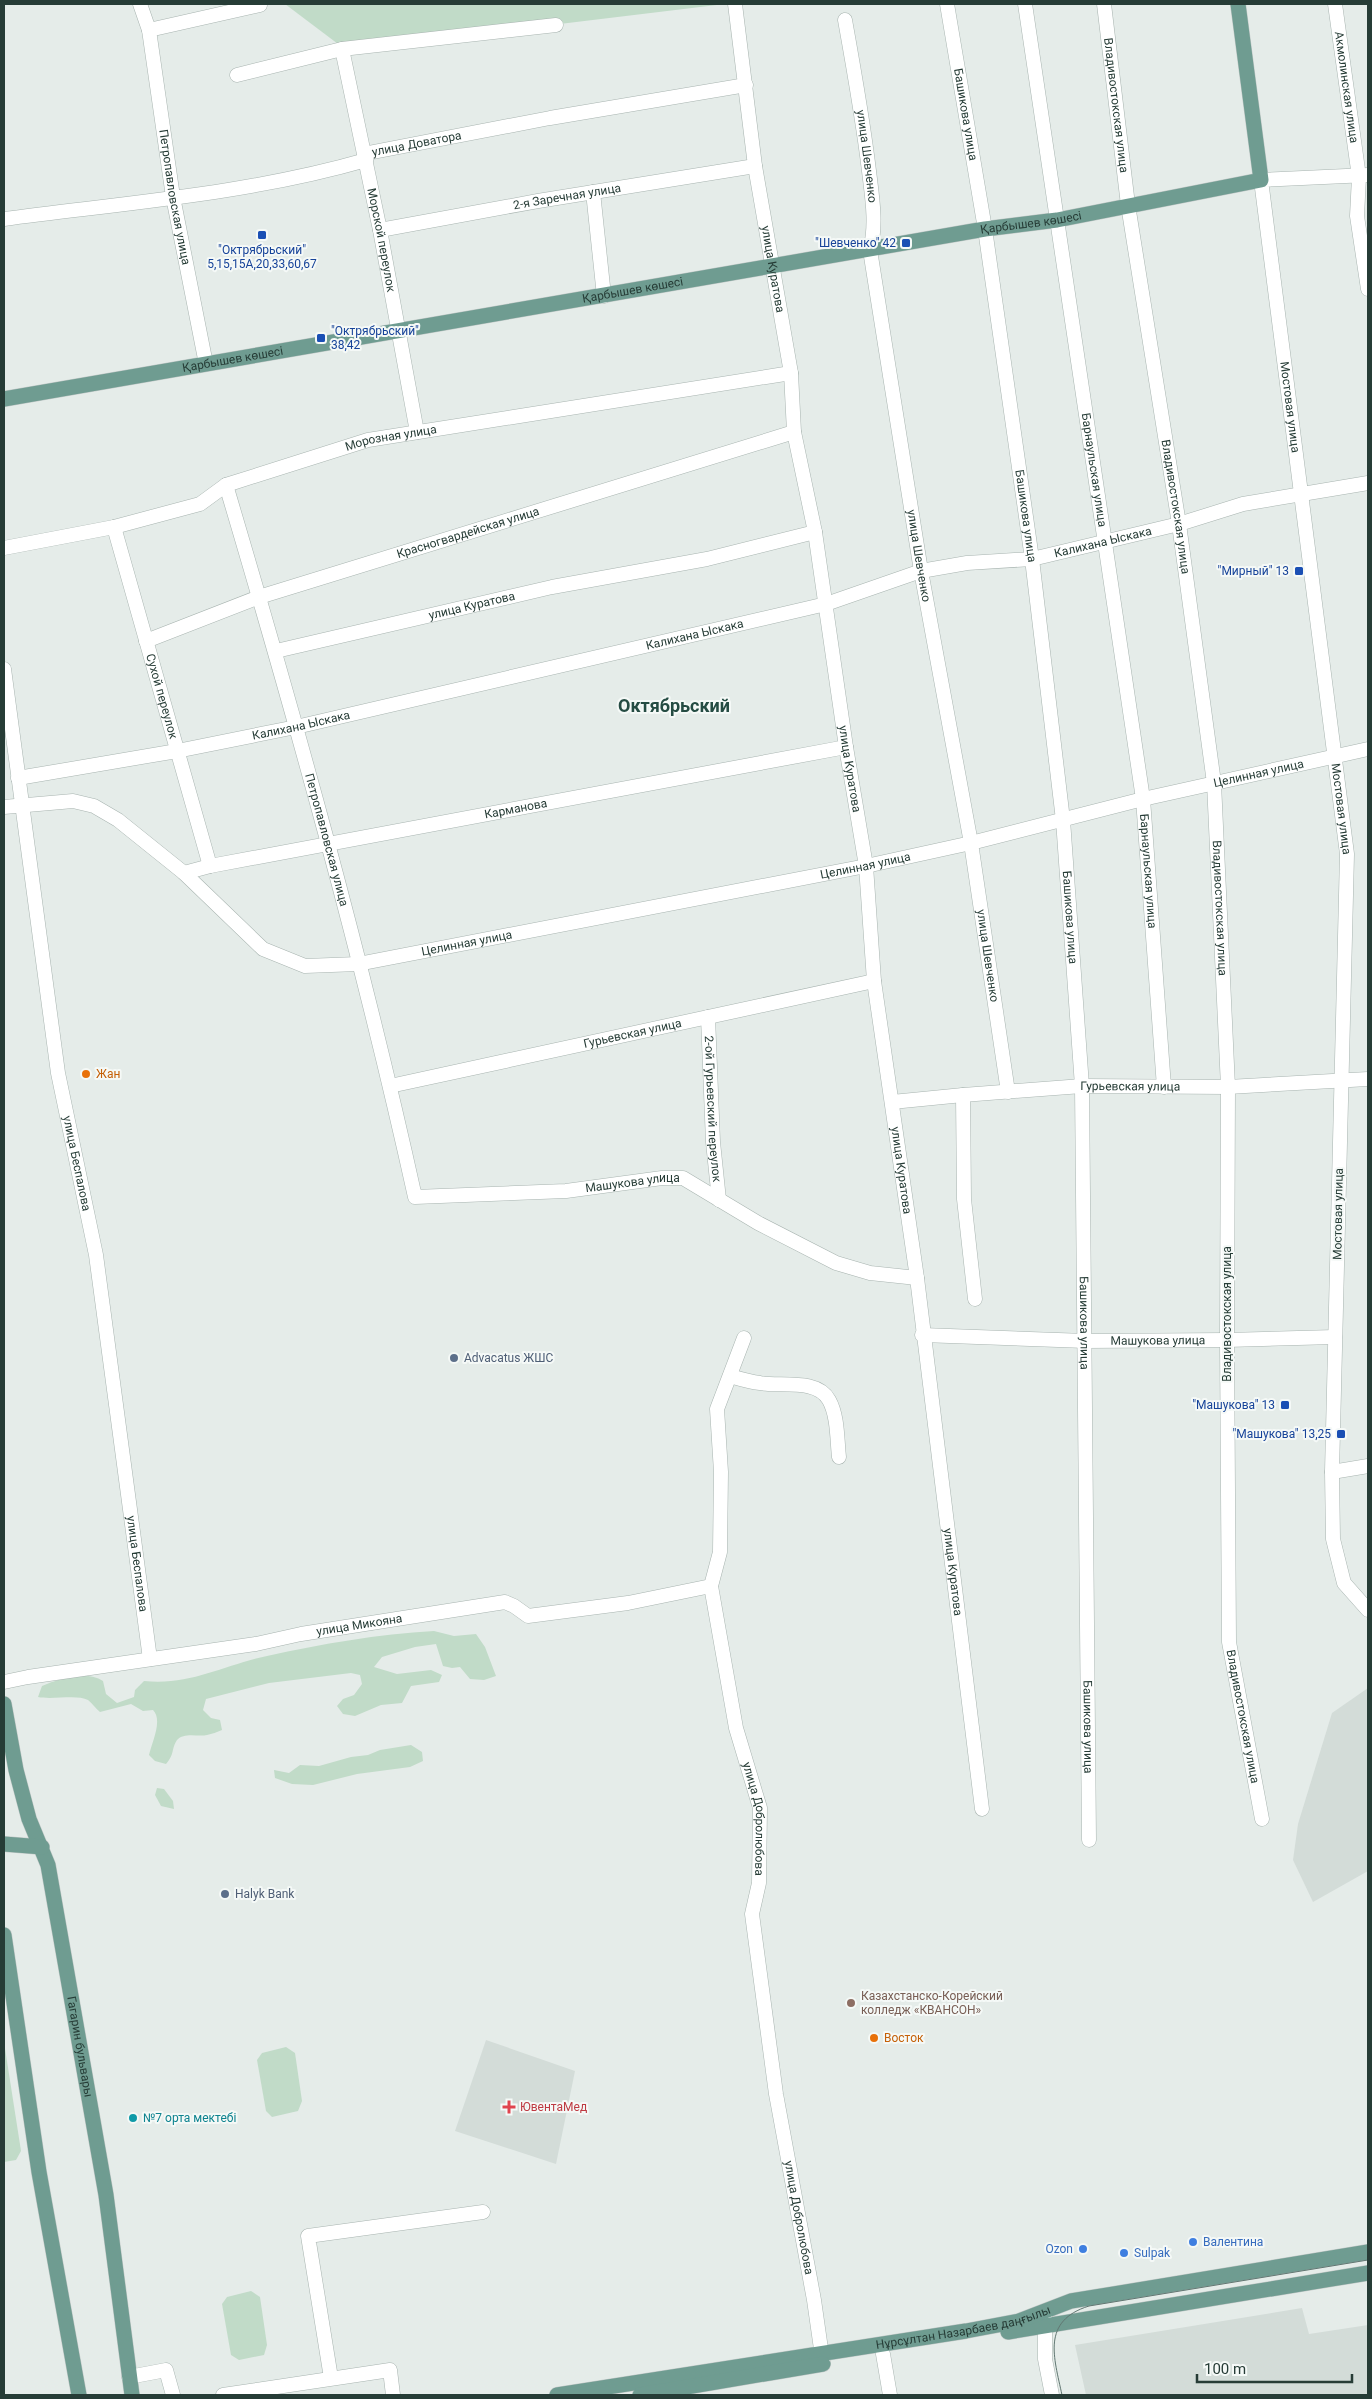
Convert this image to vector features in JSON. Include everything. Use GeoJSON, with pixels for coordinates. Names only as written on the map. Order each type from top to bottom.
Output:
{"type":"FeatureCollection","features":[{"type":"Feature","properties":{"kind":"main road","name":"Мостовая улица"},"geometry":{"type":"LineString","coordinates":[[1238,4],[1261,180]]}},
{"type":"Feature","properties":{"kind":"main road","name":"Қарбышев көшесі"},"geometry":{"type":"LineString","coordinates":[[4,399],[398,329],[604,296],[985,229],[1057,220],[1128,204],[1261,180]]}},
{"type":"Feature","properties":{"kind":"main road","name":"Гагарин бульвары"},"geometry":{"type":"LineString","coordinates":[[4,1704],[20,1786],[29,1818],[48,1865],[103,2176],[132,2395]]}},
{"type":"Feature","properties":{"kind":"main road"},"geometry":{"type":"LineString","coordinates":[[4,1844],[42,1847]]}},
{"type":"Feature","properties":{"kind":"main road"},"geometry":{"type":"LineString","coordinates":[[4,1935],[39,2172],[79,2395]]}},
{"type":"Feature","properties":{"kind":"main road","name":"Нұрсұлтан Назарбаев даңғылы"},"geometry":{"type":"LineString","coordinates":[[640,2395],[869,2348],[1019,2321],[1071,2301],[1368,2252]]}},
{"type":"Feature","properties":{"kind":"main road","name":"Нұрсұлтан Назарбаев даңғылы"},"geometry":{"type":"LineString","coordinates":[[557,2395],[822,2359],[883,2354],[1020,2330],[1044,2328],[1071,2320],[1368,2273]]}},
{"type":"Feature","properties":{"kind":"street","name":"Петропавловская улица"},"geometry":{"type":"LineString","coordinates":[[140,4],[149,30],[173,197],[206,364]]}},
{"type":"Feature","properties":{"kind":"street","name":"улица Куратова"},"geometry":{"type":"LineString","coordinates":[[735,4],[755,166],[791,373],[794,432],[815,532],[846,747],[866,866],[874,981],[917,1278],[922,1335],[952,1555],[982,1809]]}},
{"type":"Feature","properties":{"kind":"street","name":"Башикова улица"},"geometry":{"type":"LineString","coordinates":[[947,4],[985,229],[1032,559],[1064,820],[1082,1086],[1086,1341],[1088,1840]]}},
{"type":"Feature","properties":{"kind":"street","name":"Барнаульская улица"},"geometry":{"type":"LineString","coordinates":[[1024,4],[1143,799],[1164,1087]]}},
{"type":"Feature","properties":{"kind":"street","name":"Владивостокская улица"},"geometry":{"type":"LineString","coordinates":[[1104,4],[1128,204],[1179,524],[1214,783],[1228,1087],[1229,1642],[1262,1819]]}},
{"type":"Feature","properties":{"kind":"street","name":"Акмолинская улица"},"geometry":{"type":"LineString","coordinates":[[1335,4],[1364,176],[1357,216],[1368,289]]}},
{"type":"Feature","properties":{"kind":"street"},"geometry":{"type":"LineString","coordinates":[[149,30],[260,5]]}},
{"type":"Feature","properties":{"kind":"street","name":"улица Шевченко"},"geometry":{"type":"LineString","coordinates":[[845,20],[865,138],[873,203],[873,240],[870,250],[921,571],[971,843],[1008,1092]]}},
{"type":"Feature","properties":{"kind":"street"},"geometry":{"type":"LineString","coordinates":[[237,75],[342,49],[556,25]]}},
{"type":"Feature","properties":{"kind":"street","name":"Морской переулок"},"geometry":{"type":"LineString","coordinates":[[342,49],[380,230],[417,432]]}},
{"type":"Feature","properties":{"kind":"street","name":"улица Доватора"},"geometry":{"type":"LineString","coordinates":[[4,219],[173,197],[322,173],[366,160],[368,153],[550,118],[746,85]]}},
{"type":"Feature","properties":{"kind":"street","name":"2-я Заречная улица"},"geometry":{"type":"LineString","coordinates":[[380,230],[593,192],[755,166]]}},
{"type":"Feature","properties":{"kind":"street"},"geometry":{"type":"LineString","coordinates":[[1261,180],[1364,176]]}},
{"type":"Feature","properties":{"kind":"street","name":"Мостовая улица"},"geometry":{"type":"LineString","coordinates":[[1261,180],[1347,854],[1332,1472],[1333,1539],[1344,1583],[1368,1610]]}},
{"type":"Feature","properties":{"kind":"street"},"geometry":{"type":"LineString","coordinates":[[593,192],[604,296]]}},
{"type":"Feature","properties":{"kind":"street","name":"Морозная улица"},"geometry":{"type":"LineString","coordinates":[[4,548],[114,527],[200,504],[226,486],[368,440],[791,373]]}},
{"type":"Feature","properties":{"kind":"street","name":"Красногвардейская улица"},"geometry":{"type":"LineString","coordinates":[[146,641],[259,597],[794,432]]}},
{"type":"Feature","properties":{"kind":"street","name":"Калихана Ыскака"},"geometry":{"type":"LineString","coordinates":[[18,778],[177,751],[296,727],[826,604],[921,571],[967,563],[1032,559],[1179,524],[1244,504],[1368,482]]}},
{"type":"Feature","properties":{"kind":"street","name":"Петропавловская улица"},"geometry":{"type":"LineString","coordinates":[[226,486],[276,651],[390,1086],[414,1197]]}},
{"type":"Feature","properties":{"kind":"street","name":"Сухой переулок"},"geometry":{"type":"LineString","coordinates":[[114,527],[210,866]]}},
{"type":"Feature","properties":{"kind":"street","name":"улица Куратова"},"geometry":{"type":"LineString","coordinates":[[276,651],[552,587],[707,559],[815,532]]}},
{"type":"Feature","properties":{"kind":"street","name":"улица Беспалова"},"geometry":{"type":"LineString","coordinates":[[4,669],[58,1073],[96,1255],[150,1659]]}},
{"type":"Feature","properties":{"kind":"street","name":"Карманова"},"geometry":{"type":"LineString","coordinates":[[184,873],[210,866],[846,747]]}},
{"type":"Feature","properties":{"kind":"street","name":"Целинная улица"},"geometry":{"type":"LineString","coordinates":[[4,807],[74,800],[94,806],[118,820],[184,873],[263,949],[305,966],[358,964],[866,866],[971,843],[1143,799],[1368,749]]}},
{"type":"Feature","properties":{"kind":"street","name":"Гурьевская улица"},"geometry":{"type":"LineString","coordinates":[[390,1086],[874,981]]}},
{"type":"Feature","properties":{"kind":"street","name":"2-ой Гурьевский переулок"},"geometry":{"type":"LineString","coordinates":[[708,1017],[713,1142],[719,1200]]}},
{"type":"Feature","properties":{"kind":"street","name":"Гурьевская улица"},"geometry":{"type":"LineString","coordinates":[[892,1102],[963,1094],[1082,1086],[1228,1087],[1368,1079]]}},
{"type":"Feature","properties":{"kind":"street"},"geometry":{"type":"LineString","coordinates":[[963,1094],[964,1199],[974,1299]]}},
{"type":"Feature","properties":{"kind":"street","name":"Машукова улица"},"geometry":{"type":"LineString","coordinates":[[414,1197],[566,1191],[662,1178],[683,1178],[791,1241],[836,1263],[870,1273],[917,1278]]}},
{"type":"Feature","properties":{"kind":"street","name":"Машукова улица"},"geometry":{"type":"LineString","coordinates":[[922,1335],[1086,1341],[1227,1340],[1335,1336]]}},
{"type":"Feature","properties":{"kind":"street","name":"улица Добролюбова"},"geometry":{"type":"LineString","coordinates":[[744,1338],[716,1408],[721,1472],[720,1552],[710,1586],[736,1728],[760,1808],[759,1883],[752,1914],[776,2094],[814,2300],[822,2359]]}},
{"type":"Feature","properties":{"kind":"street"},"geometry":{"type":"LineString","coordinates":[[730,1376],[761,1384],[797,1385],[815,1388],[829,1399],[839,1457]]}},
{"type":"Feature","properties":{"kind":"street"},"geometry":{"type":"LineString","coordinates":[[1332,1472],[1368,1466]]}},
{"type":"Feature","properties":{"kind":"street","name":"улица Микояна"},"geometry":{"type":"LineString","coordinates":[[4,1682],[256,1644],[301,1634],[505,1602],[528,1616],[628,1603],[710,1586]]}},
{"type":"Feature","properties":{"kind":"street"},"geometry":{"type":"LineString","coordinates":[[331,2378],[308,2236],[483,2212]]}},
{"type":"Feature","properties":{"kind":"street"},"geometry":{"type":"LineString","coordinates":[[1045,2312],[1045,2359],[1052,2395]]}},
{"type":"Feature","properties":{"kind":"street"},"geometry":{"type":"LineString","coordinates":[[883,2354],[890,2395]]}},
{"type":"Feature","properties":{"kind":"street"},"geometry":{"type":"LineString","coordinates":[[129,2377],[166,2370],[173,2395]]}},
{"type":"Feature","properties":{"kind":"street"},"geometry":{"type":"LineString","coordinates":[[223,2395],[390,2370],[393,2395]]}},
{"type":"Feature","properties":{"kind":"shaded area"},"geometry":{"type":"Polygon","coordinates":[[[1368,1688],[1368,1871],[1313,1902],[1293,1860],[1298,1824],[1332,1713],[1368,1688]]]}},
{"type":"Feature","properties":{"kind":"shaded area"},"geometry":{"type":"Polygon","coordinates":[[[486,2040],[575,2071],[556,2164],[455,2131],[486,2040]]]}},
{"type":"Feature","properties":{"kind":"shaded area"},"geometry":{"type":"Polygon","coordinates":[[[1302,2308],[1309,2334],[1368,2325],[1368,2395],[1086,2395],[1075,2345],[1302,2308]]]}},
{"type":"Feature","properties":{"kind":"green space"},"geometry":{"type":"Polygon","coordinates":[[[285,4],[725,4],[346,50],[285,4]]]}},
{"type":"Feature","properties":{"kind":"green space"},"geometry":{"type":"Polygon","coordinates":[[[434,1631],[454,1636],[476,1634],[485,1647],[496,1676],[484,1680],[470,1679],[460,1667],[443,1666],[436,1644],[415,1647],[382,1657],[374,1667],[397,1674],[431,1670],[442,1675],[439,1682],[411,1686],[402,1703],[381,1705],[355,1716],[343,1714],[337,1706],[343,1699],[354,1695],[362,1684],[360,1675],[351,1673],[269,1683],[206,1699],[203,1710],[211,1718],[220,1720],[222,1730],[207,1735],[183,1736],[175,1743],[171,1757],[166,1764],[155,1761],[149,1755],[157,1725],[156,1714],[153,1710],[143,1711],[131,1704],[100,1712],[88,1700],[83,1698],[38,1697],[42,1686],[64,1678],[89,1676],[103,1681],[106,1694],[117,1703],[134,1697],[135,1690],[144,1681],[161,1682],[192,1678],[251,1660],[329,1644],[392,1634],[434,1631]]]}},
{"type":"Feature","properties":{"kind":"green space"},"geometry":{"type":"Polygon","coordinates":[[[411,1745],[422,1752],[423,1761],[410,1767],[357,1774],[313,1785],[292,1784],[275,1778],[274,1770],[289,1773],[300,1765],[319,1766],[351,1757],[368,1755],[380,1750],[411,1745]]]}},
{"type":"Feature","properties":{"kind":"green space"},"geometry":{"type":"Polygon","coordinates":[[[157,1788],[164,1789],[173,1801],[174,1809],[161,1806],[155,1795],[157,1788]]]}},
{"type":"Feature","properties":{"kind":"green space"},"geometry":{"type":"Polygon","coordinates":[[[4,2042],[21,2151],[16,2160],[4,2162],[4,2042]]]}},
{"type":"Feature","properties":{"kind":"green space"},"geometry":{"type":"Polygon","coordinates":[[[286,2047],[295,2053],[302,2101],[298,2111],[272,2117],[266,2111],[257,2060],[262,2053],[286,2047]]]}},
{"type":"Feature","properties":{"kind":"green space"},"geometry":{"type":"Polygon","coordinates":[[[251,2291],[260,2297],[267,2345],[264,2355],[239,2360],[231,2355],[222,2304],[227,2297],[251,2291]]]}},
{"type":"Feature","properties":{"kind":"tram line"},"geometry":{"type":"LineString","coordinates":[[1062,2395],[1054,2354],[1054,2342],[1057,2331],[1063,2321],[1089,2306],[1368,2260]]}},
{"type":"Feature","properties":{"kind":"place","name":"\"Октрябрьский\" 5,15,15А,20,33,60,67"},"geometry":{"type":"Point","coordinates":[262,235]}},
{"type":"Feature","properties":{"kind":"place","name":"\"Шевченко\" 42"},"geometry":{"type":"Point","coordinates":[906,243]}},
{"type":"Feature","properties":{"kind":"place","name":"\"Октрябрьский\" 38,42"},"geometry":{"type":"Point","coordinates":[321,338]}},
{"type":"Feature","properties":{"kind":"place","name":"\"Мирный\" 13"},"geometry":{"type":"Point","coordinates":[1299,571]}},
{"type":"Feature","properties":{"kind":"place","name":"Жан"},"geometry":{"type":"Point","coordinates":[86,1074]}},
{"type":"Feature","properties":{"kind":"place","name":"Advacatus ЖШС"},"geometry":{"type":"Point","coordinates":[454,1358]}},
{"type":"Feature","properties":{"kind":"place","name":"\"Машукова\" 13"},"geometry":{"type":"Point","coordinates":[1285,1405]}},
{"type":"Feature","properties":{"kind":"place","name":"\"Машукова\" 13,25"},"geometry":{"type":"Point","coordinates":[1341,1434]}},
{"type":"Feature","properties":{"kind":"place","name":"Halyk Bank"},"geometry":{"type":"Point","coordinates":[225,1894]}},
{"type":"Feature","properties":{"kind":"place","name":"Казахстанско-Корейский колледж «КВАНСОН»"},"geometry":{"type":"Point","coordinates":[851,2003]}},
{"type":"Feature","properties":{"kind":"place","name":"Восток"},"geometry":{"type":"Point","coordinates":[874,2038]}},
{"type":"Feature","properties":{"kind":"place","name":"ЮвентаМед"},"geometry":{"type":"Point","coordinates":[509,2107]}},
{"type":"Feature","properties":{"kind":"place","name":"№7 орта мектебі"},"geometry":{"type":"Point","coordinates":[133,2118]}},
{"type":"Feature","properties":{"kind":"place","name":"Валентина"},"geometry":{"type":"Point","coordinates":[1193,2242]}},
{"type":"Feature","properties":{"kind":"place","name":"Ozon"},"geometry":{"type":"Point","coordinates":[1083,2249]}},
{"type":"Feature","properties":{"kind":"place","name":"Sulpak"},"geometry":{"type":"Point","coordinates":[1124,2253]}},
{"type":"Feature","properties":{"kind":"district","name":"Октябрьский"},"geometry":{"type":"Point","coordinates":[674,705]}}]}
